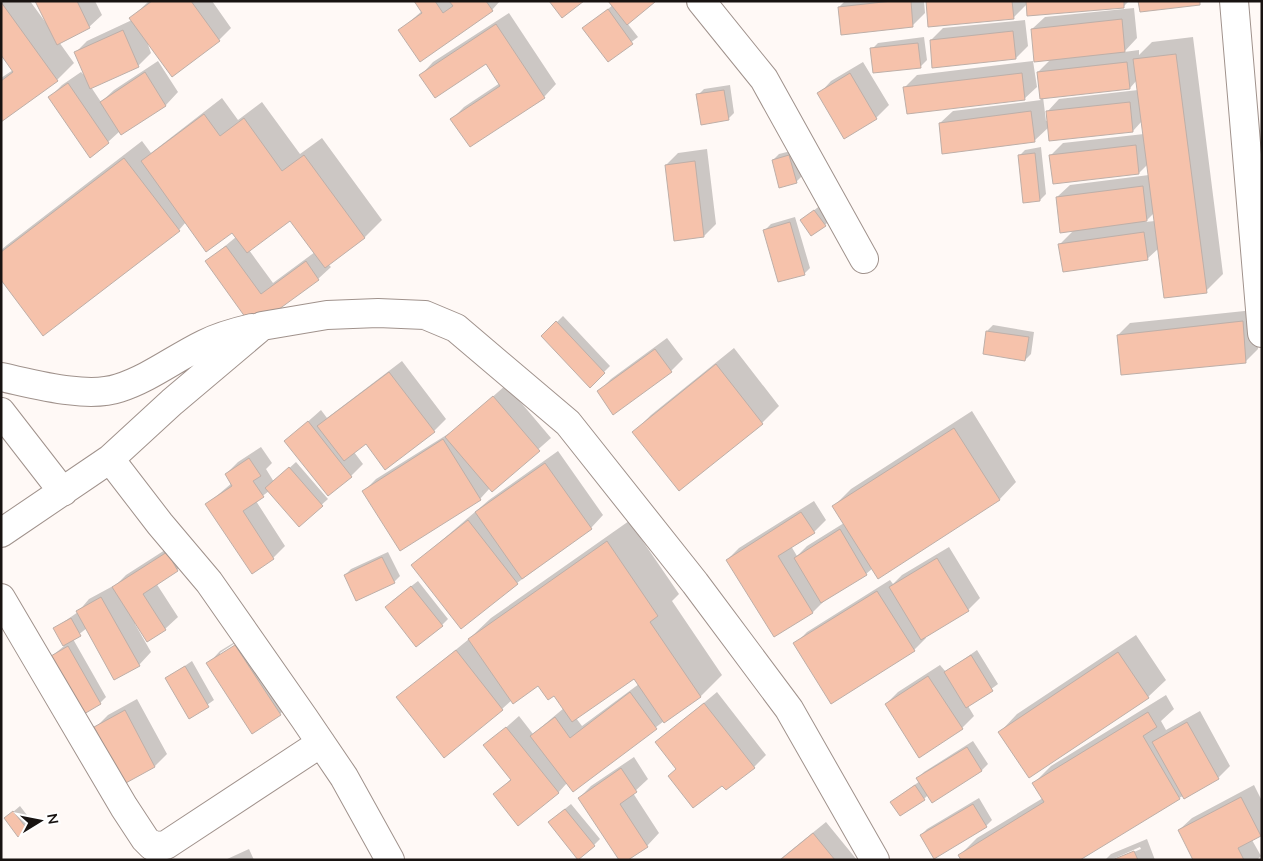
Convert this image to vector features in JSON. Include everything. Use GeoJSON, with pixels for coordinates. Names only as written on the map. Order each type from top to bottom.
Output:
{"type":"FeatureCollection","features":[{"type":"Feature","properties":{"kind":"street"},"geometry":{"type":"LineString","coordinates":[[701,1],[764,79],[864,259]]}},
{"type":"Feature","properties":{"kind":"street"},"geometry":{"type":"LineString","coordinates":[[1234,1],[1262,333]]}},
{"type":"Feature","properties":{"kind":"street"},"geometry":{"type":"LineString","coordinates":[[1,377],[78,392],[118,389],[168,366],[204,344],[230,333],[327,316],[378,313],[425,315],[456,328],[568,423],[695,583],[789,709],[875,860]]}},
{"type":"Feature","properties":{"kind":"street"},"geometry":{"type":"LineString","coordinates":[[1,533],[110,459],[172,402],[262,326]]}},
{"type":"Feature","properties":{"kind":"street"},"geometry":{"type":"LineString","coordinates":[[1,412],[63,492]]}},
{"type":"Feature","properties":{"kind":"street"},"geometry":{"type":"LineString","coordinates":[[110,459],[160,524],[209,582],[344,777],[390,860]]}},
{"type":"Feature","properties":{"kind":"street"},"geometry":{"type":"LineString","coordinates":[[1,598],[124,808],[152,846],[158,847],[171,841],[321,743]]}},
{"type":"Feature","properties":{"kind":"building"},"geometry":{"type":"Polygon","coordinates":[[[35,1],[77,1],[90,28],[57,45],[35,1]]]}},
{"type":"Feature","properties":{"kind":"building"},"geometry":{"type":"Polygon","coordinates":[[[152,1],[191,1],[220,41],[172,77],[129,18],[152,1]]]}},
{"type":"Feature","properties":{"kind":"building"},"geometry":{"type":"Polygon","coordinates":[[[414,1],[435,1],[443,13],[453,6],[449,1],[486,1],[493,11],[420,62],[398,30],[422,13],[414,1]]]}},
{"type":"Feature","properties":{"kind":"building"},"geometry":{"type":"Polygon","coordinates":[[[549,1],[584,1],[562,18],[549,1]]]}},
{"type":"Feature","properties":{"kind":"building"},"geometry":{"type":"Polygon","coordinates":[[[608,1],[655,1],[655,2],[627,25],[608,1]]]}},
{"type":"Feature","properties":{"kind":"building"},"geometry":{"type":"Polygon","coordinates":[[[892,1],[911,1],[913,27],[841,35],[838,7],[892,1]]]}},
{"type":"Feature","properties":{"kind":"building"},"geometry":{"type":"Polygon","coordinates":[[[926,1],[1012,1],[1014,19],[928,27],[926,1]]]}},
{"type":"Feature","properties":{"kind":"building"},"geometry":{"type":"Polygon","coordinates":[[[1026,1],[1124,1],[1124,8],[1027,16],[1026,1]]]}},
{"type":"Feature","properties":{"kind":"building"},"geometry":{"type":"Polygon","coordinates":[[[1138,1],[1200,1],[1200,5],[1140,12],[1138,1]]]}},
{"type":"Feature","properties":{"kind":"building"},"geometry":{"type":"Polygon","coordinates":[[[1,2],[58,81],[1,122],[1,81],[13,72],[1,55],[1,2]]]}},
{"type":"Feature","properties":{"kind":"building"},"geometry":{"type":"Polygon","coordinates":[[[608,9],[633,44],[608,62],[582,28],[608,9]]]}},
{"type":"Feature","properties":{"kind":"building"},"geometry":{"type":"Polygon","coordinates":[[[1122,19],[1125,52],[1034,62],[1031,29],[1122,19]]]}},
{"type":"Feature","properties":{"kind":"building"},"geometry":{"type":"Polygon","coordinates":[[[496,24],[545,98],[470,147],[450,119],[500,86],[486,64],[435,98],[419,75],[496,24]]]}},
{"type":"Feature","properties":{"kind":"building"},"geometry":{"type":"Polygon","coordinates":[[[123,30],[139,67],[90,89],[74,52],[123,30]]]}},
{"type":"Feature","properties":{"kind":"building"},"geometry":{"type":"Polygon","coordinates":[[[1013,31],[1016,59],[932,68],[930,40],[1013,31]]]}},
{"type":"Feature","properties":{"kind":"building"},"geometry":{"type":"Polygon","coordinates":[[[918,43],[921,68],[873,73],[870,48],[918,43]]]}},
{"type":"Feature","properties":{"kind":"building"},"geometry":{"type":"Polygon","coordinates":[[[1176,54],[1207,293],[1164,298],[1133,59],[1176,54]]]}},
{"type":"Feature","properties":{"kind":"building"},"geometry":{"type":"Polygon","coordinates":[[[1127,62],[1130,89],[1040,99],[1037,72],[1127,62]]]}},
{"type":"Feature","properties":{"kind":"building"},"geometry":{"type":"Polygon","coordinates":[[[145,72],[166,106],[121,135],[100,102],[145,72]]]}},
{"type":"Feature","properties":{"kind":"building"},"geometry":{"type":"Polygon","coordinates":[[[850,73],[877,119],[844,139],[817,93],[850,73]]]}},
{"type":"Feature","properties":{"kind":"building"},"geometry":{"type":"Polygon","coordinates":[[[1022,73],[1025,100],[907,114],[903,87],[1022,73]]]}},
{"type":"Feature","properties":{"kind":"building"},"geometry":{"type":"Polygon","coordinates":[[[68,83],[109,143],[90,158],[48,97],[68,83]]]}},
{"type":"Feature","properties":{"kind":"building"},"geometry":{"type":"Polygon","coordinates":[[[724,90],[729,120],[701,125],[696,94],[724,90]]]}},
{"type":"Feature","properties":{"kind":"building"},"geometry":{"type":"Polygon","coordinates":[[[1130,102],[1133,132],[1049,141],[1046,111],[1130,102]]]}},
{"type":"Feature","properties":{"kind":"building"},"geometry":{"type":"Polygon","coordinates":[[[1031,111],[1035,142],[942,154],[939,123],[1031,111]]]}},
{"type":"Feature","properties":{"kind":"building"},"geometry":{"type":"Polygon","coordinates":[[[204,114],[220,136],[244,118],[282,171],[304,155],[365,238],[325,268],[290,221],[247,253],[232,233],[206,252],[141,161],[204,114]]]}},
{"type":"Feature","properties":{"kind":"building"},"geometry":{"type":"Polygon","coordinates":[[[1136,145],[1139,174],[1053,184],[1049,155],[1136,145]]]}},
{"type":"Feature","properties":{"kind":"building"},"geometry":{"type":"Polygon","coordinates":[[[1035,153],[1040,201],[1023,203],[1018,155],[1035,153]]]}},
{"type":"Feature","properties":{"kind":"building"},"geometry":{"type":"Polygon","coordinates":[[[789,155],[797,183],[779,188],[772,160],[789,155]]]}},
{"type":"Feature","properties":{"kind":"building"},"geometry":{"type":"Polygon","coordinates":[[[124,158],[180,231],[43,336],[1,280],[1,252],[124,158]]]}},
{"type":"Feature","properties":{"kind":"building"},"geometry":{"type":"Polygon","coordinates":[[[695,161],[704,237],[674,241],[665,165],[695,161]]]}},
{"type":"Feature","properties":{"kind":"building"},"geometry":{"type":"Polygon","coordinates":[[[1143,186],[1147,221],[1060,233],[1056,197],[1143,186]]]}},
{"type":"Feature","properties":{"kind":"building"},"geometry":{"type":"Polygon","coordinates":[[[814,210],[826,226],[811,236],[800,220],[814,210]]]}},
{"type":"Feature","properties":{"kind":"building"},"geometry":{"type":"Polygon","coordinates":[[[790,222],[805,275],[778,282],[763,230],[790,222]]]}},
{"type":"Feature","properties":{"kind":"building"},"geometry":{"type":"Polygon","coordinates":[[[1144,232],[1148,260],[1063,272],[1058,244],[1144,232]]]}},
{"type":"Feature","properties":{"kind":"building"},"geometry":{"type":"Polygon","coordinates":[[[226,246],[261,294],[306,261],[319,280],[253,328],[205,261],[226,246]]]}},
{"type":"Feature","properties":{"kind":"building"},"geometry":{"type":"Polygon","coordinates":[[[556,321],[605,373],[590,388],[541,336],[556,321]]]}},
{"type":"Feature","properties":{"kind":"building"},"geometry":{"type":"Polygon","coordinates":[[[1243,321],[1246,363],[1121,375],[1117,335],[1243,321]]]}},
{"type":"Feature","properties":{"kind":"building"},"geometry":{"type":"Polygon","coordinates":[[[986,331],[1029,337],[1025,361],[983,354],[986,331]]]}},
{"type":"Feature","properties":{"kind":"building"},"geometry":{"type":"Polygon","coordinates":[[[655,349],[672,372],[613,415],[597,391],[655,349]]]}},
{"type":"Feature","properties":{"kind":"building"},"geometry":{"type":"Polygon","coordinates":[[[716,364],[763,424],[679,491],[632,432],[716,364]]]}},
{"type":"Feature","properties":{"kind":"building"},"geometry":{"type":"Polygon","coordinates":[[[389,372],[435,432],[385,470],[366,444],[344,461],[317,426],[389,372]]]}},
{"type":"Feature","properties":{"kind":"building"},"geometry":{"type":"Polygon","coordinates":[[[493,396],[540,451],[492,492],[445,437],[493,396]]]}},
{"type":"Feature","properties":{"kind":"building"},"geometry":{"type":"Polygon","coordinates":[[[308,421],[352,477],[328,496],[284,441],[308,421]]]}},
{"type":"Feature","properties":{"kind":"building"},"geometry":{"type":"Polygon","coordinates":[[[954,428],[1000,500],[878,579],[832,506],[954,428]]]}},
{"type":"Feature","properties":{"kind":"building"},"geometry":{"type":"Polygon","coordinates":[[[443,439],[481,500],[400,551],[362,491],[443,439]]]}},
{"type":"Feature","properties":{"kind":"building"},"geometry":{"type":"Polygon","coordinates":[[[249,458],[261,476],[253,481],[264,497],[243,511],[274,559],[252,574],[205,504],[232,486],[225,474],[249,458]]]}},
{"type":"Feature","properties":{"kind":"building"},"geometry":{"type":"Polygon","coordinates":[[[545,463],[592,529],[522,579],[475,512],[545,463]]]}},
{"type":"Feature","properties":{"kind":"building"},"geometry":{"type":"Polygon","coordinates":[[[289,467],[323,506],[299,527],[265,488],[289,467]]]}},
{"type":"Feature","properties":{"kind":"building"},"geometry":{"type":"Polygon","coordinates":[[[801,512],[815,533],[778,556],[813,613],[774,637],[726,560],[801,512]]]}},
{"type":"Feature","properties":{"kind":"building"},"geometry":{"type":"Polygon","coordinates":[[[468,520],[518,584],[461,629],[411,565],[468,520]]]}},
{"type":"Feature","properties":{"kind":"building"},"geometry":{"type":"Polygon","coordinates":[[[840,529],[867,575],[821,603],[794,558],[840,529]]]}},
{"type":"Feature","properties":{"kind":"building"},"geometry":{"type":"Polygon","coordinates":[[[607,541],[658,616],[650,622],[701,697],[664,723],[634,679],[572,722],[554,696],[548,700],[538,686],[513,704],[468,639],[607,541]]]}},
{"type":"Feature","properties":{"kind":"building"},"geometry":{"type":"Polygon","coordinates":[[[167,552],[178,571],[143,594],[166,630],[147,642],[112,587],[167,552]]]}},
{"type":"Feature","properties":{"kind":"building"},"geometry":{"type":"Polygon","coordinates":[[[382,557],[395,583],[356,601],[344,575],[382,557]]]}},
{"type":"Feature","properties":{"kind":"building"},"geometry":{"type":"Polygon","coordinates":[[[937,558],[969,611],[921,640],[889,587],[937,558]]]}},
{"type":"Feature","properties":{"kind":"building"},"geometry":{"type":"Polygon","coordinates":[[[411,586],[443,626],[416,647],[385,607],[411,586]]]}},
{"type":"Feature","properties":{"kind":"building"},"geometry":{"type":"Polygon","coordinates":[[[877,591],[915,651],[831,704],[793,643],[877,591]]]}},
{"type":"Feature","properties":{"kind":"building"},"geometry":{"type":"Polygon","coordinates":[[[101,597],[140,666],[114,680],[76,611],[101,597]]]}},
{"type":"Feature","properties":{"kind":"building"},"geometry":{"type":"Polygon","coordinates":[[[71,618],[81,636],[63,646],[53,628],[71,618]]]}},
{"type":"Feature","properties":{"kind":"building"},"geometry":{"type":"Polygon","coordinates":[[[235,645],[281,715],[252,734],[206,663],[235,645]]]}},
{"type":"Feature","properties":{"kind":"building"},"geometry":{"type":"Polygon","coordinates":[[[68,646],[101,704],[84,714],[51,656],[68,646]]]}},
{"type":"Feature","properties":{"kind":"building"},"geometry":{"type":"Polygon","coordinates":[[[456,650],[503,710],[444,758],[396,697],[456,650]]]}},
{"type":"Feature","properties":{"kind":"building"},"geometry":{"type":"Polygon","coordinates":[[[1118,652],[1149,698],[1029,778],[998,732],[1118,652]]]}},
{"type":"Feature","properties":{"kind":"building"},"geometry":{"type":"Polygon","coordinates":[[[971,655],[993,691],[966,708],[944,672],[971,655]]]}},
{"type":"Feature","properties":{"kind":"building"},"geometry":{"type":"Polygon","coordinates":[[[185,666],[209,707],[189,719],[165,678],[185,666]]]}},
{"type":"Feature","properties":{"kind":"building"},"geometry":{"type":"Polygon","coordinates":[[[928,676],[963,729],[919,758],[885,704],[928,676]]]}},
{"type":"Feature","properties":{"kind":"building"},"geometry":{"type":"Polygon","coordinates":[[[630,692],[657,729],[573,792],[530,736],[555,717],[570,738],[630,692]]]}},
{"type":"Feature","properties":{"kind":"building"},"geometry":{"type":"Polygon","coordinates":[[[704,703],[755,768],[726,790],[722,786],[693,808],[668,776],[676,769],[655,742],[704,703]]]}},
{"type":"Feature","properties":{"kind":"building"},"geometry":{"type":"Polygon","coordinates":[[[125,710],[155,767],[124,784],[94,727],[125,710]]]}},
{"type":"Feature","properties":{"kind":"building"},"geometry":{"type":"Polygon","coordinates":[[[1148,712],[1157,727],[1143,736],[1180,799],[1080,860],[961,860],[958,855],[1044,802],[1032,783],[1148,712]]]}},
{"type":"Feature","properties":{"kind":"building"},"geometry":{"type":"Polygon","coordinates":[[[1187,722],[1219,779],[1184,799],[1152,742],[1187,722]]]}},
{"type":"Feature","properties":{"kind":"building"},"geometry":{"type":"Polygon","coordinates":[[[506,727],[559,793],[518,826],[493,794],[511,780],[483,745],[506,727]]]}},
{"type":"Feature","properties":{"kind":"building"},"geometry":{"type":"Polygon","coordinates":[[[967,747],[982,771],[932,803],[916,778],[967,747]]]}},
{"type":"Feature","properties":{"kind":"building"},"geometry":{"type":"Polygon","coordinates":[[[621,768],[637,792],[620,804],[648,847],[628,860],[619,860],[578,798],[621,768]]]}},
{"type":"Feature","properties":{"kind":"building"},"geometry":{"type":"Polygon","coordinates":[[[915,785],[925,800],[900,816],[890,802],[915,785]]]}},
{"type":"Feature","properties":{"kind":"building"},"geometry":{"type":"Polygon","coordinates":[[[1241,797],[1261,836],[1238,848],[1244,860],[1193,860],[1178,830],[1241,797]]]}},
{"type":"Feature","properties":{"kind":"building"},"geometry":{"type":"Polygon","coordinates":[[[973,804],[987,827],[934,859],[920,835],[973,804]]]}},
{"type":"Feature","properties":{"kind":"building"},"geometry":{"type":"Polygon","coordinates":[[[565,809],[595,846],[578,860],[548,822],[565,809]]]}},
{"type":"Feature","properties":{"kind":"building"},"geometry":{"type":"Polygon","coordinates":[[[13,811],[28,830],[18,837],[4,818],[13,811]]]}},
{"type":"Feature","properties":{"kind":"building"},"geometry":{"type":"Polygon","coordinates":[[[813,833],[835,860],[780,860],[813,833]]]}},
{"type":"Feature","properties":{"kind":"building"},"geometry":{"type":"Polygon","coordinates":[[[1134,851],[1138,860],[1112,860],[1134,851]]]}}]}
